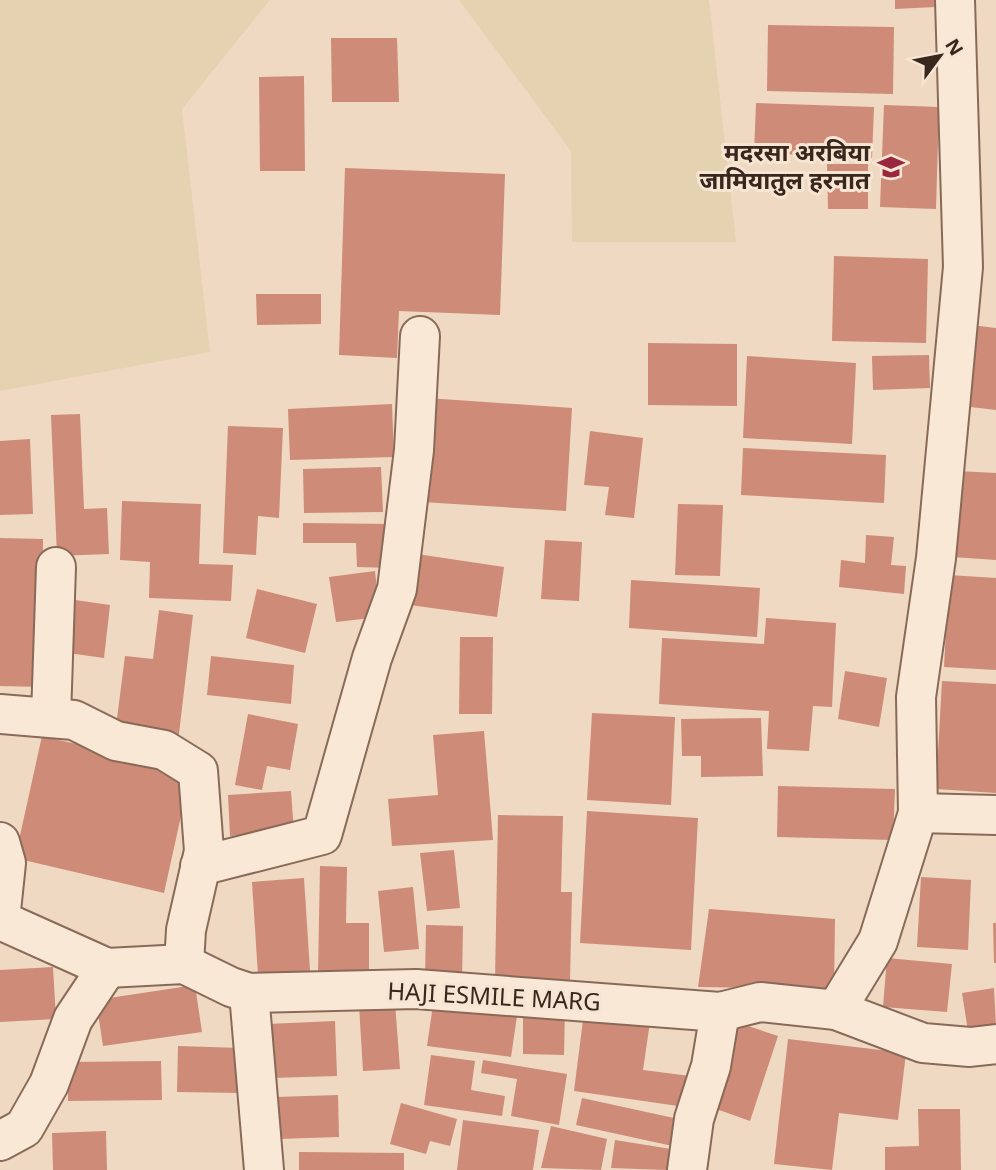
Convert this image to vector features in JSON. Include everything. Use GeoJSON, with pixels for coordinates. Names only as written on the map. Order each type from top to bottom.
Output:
{"type":"FeatureCollection","features":[{"type":"Feature","properties":{"kind":"street"},"geometry":{"type":"LineString","coordinates":[[836,1010],[878,941],[918,813],[916,696],[936,558],[963,267],[955,0]]}},
{"type":"Feature","properties":{"kind":"street"},"geometry":{"type":"LineString","coordinates":[[200,866],[322,835],[372,658],[397,589],[414,450],[420,336]]}},
{"type":"Feature","properties":{"kind":"street"},"geometry":{"type":"LineString","coordinates":[[51,717],[56,567]]}},
{"type":"Feature","properties":{"kind":"street"},"geometry":{"type":"LineString","coordinates":[[0,714],[74,720],[116,741],[164,750],[198,771],[204,851],[186,930],[184,964]]}},
{"type":"Feature","properties":{"kind":"street"},"geometry":{"type":"LineString","coordinates":[[918,813],[996,815]]}},
{"type":"Feature","properties":{"kind":"street"},"geometry":{"type":"LineString","coordinates":[[0,842],[6,863],[0,920]]}},
{"type":"Feature","properties":{"kind":"street","name":"HAJI ESMILE MARG"},"geometry":{"type":"LineString","coordinates":[[0,920],[107,968],[184,964],[249,993],[416,989],[720,1012],[760,1002],[836,1010],[923,1043],[970,1047],[996,1044]]}},
{"type":"Feature","properties":{"kind":"street"},"geometry":{"type":"LineString","coordinates":[[0,1141],[24,1128],[49,1084],[73,1019],[107,968]]}},
{"type":"Feature","properties":{"kind":"street"},"geometry":{"type":"LineString","coordinates":[[249,993],[264,1170]]}},
{"type":"Feature","properties":{"kind":"street"},"geometry":{"type":"LineString","coordinates":[[687,1170],[694,1119],[711,1066],[720,1012]]}},
{"type":"Feature","properties":{"kind":"shaded area"},"geometry":{"type":"Polygon","coordinates":[[[0,0],[270,0],[182,109],[210,352],[0,391],[0,0]]]}},
{"type":"Feature","properties":{"kind":"shaded area"},"geometry":{"type":"Polygon","coordinates":[[[459,0],[709,0],[736,242],[572,242],[571,151],[459,0]]]}},
{"type":"Feature","properties":{"kind":"building"},"geometry":{"type":"Polygon","coordinates":[[[895,0],[934,0],[935,7],[895,9],[895,0]]]}},
{"type":"Feature","properties":{"kind":"building"},"geometry":{"type":"Polygon","coordinates":[[[768,25],[894,27],[893,94],[767,91],[768,25]]]}},
{"type":"Feature","properties":{"kind":"building"},"geometry":{"type":"Polygon","coordinates":[[[331,38],[397,38],[399,102],[332,102],[331,38]]]}},
{"type":"Feature","properties":{"kind":"building"},"geometry":{"type":"Polygon","coordinates":[[[304,76],[305,171],[260,171],[259,77],[304,76]]]}},
{"type":"Feature","properties":{"kind":"building"},"geometry":{"type":"Polygon","coordinates":[[[756,103],[874,107],[872,158],[754,153],[756,103]]]}},
{"type":"Feature","properties":{"kind":"building"},"geometry":{"type":"Polygon","coordinates":[[[884,105],[939,107],[936,209],[880,207],[884,105]]]}},
{"type":"Feature","properties":{"kind":"building"},"geometry":{"type":"Polygon","coordinates":[[[827,164],[868,164],[868,209],[828,209],[827,164]]]}},
{"type":"Feature","properties":{"kind":"building"},"geometry":{"type":"Polygon","coordinates":[[[345,168],[505,174],[500,315],[399,311],[397,358],[339,355],[345,168]]]}},
{"type":"Feature","properties":{"kind":"building"},"geometry":{"type":"Polygon","coordinates":[[[834,256],[928,259],[926,343],[832,341],[834,256]]]}},
{"type":"Feature","properties":{"kind":"building"},"geometry":{"type":"Polygon","coordinates":[[[256,294],[321,294],[321,324],[257,325],[256,294]]]}},
{"type":"Feature","properties":{"kind":"building"},"geometry":{"type":"Polygon","coordinates":[[[971,325],[996,328],[996,410],[962,406],[971,325]]]}},
{"type":"Feature","properties":{"kind":"building"},"geometry":{"type":"Polygon","coordinates":[[[648,343],[737,344],[737,406],[648,405],[648,343]]]}},
{"type":"Feature","properties":{"kind":"building"},"geometry":{"type":"Polygon","coordinates":[[[929,355],[930,388],[873,390],[872,356],[929,355]]]}},
{"type":"Feature","properties":{"kind":"building"},"geometry":{"type":"Polygon","coordinates":[[[747,356],[856,363],[852,444],[743,438],[747,356]]]}},
{"type":"Feature","properties":{"kind":"building"},"geometry":{"type":"Polygon","coordinates":[[[427,398],[572,408],[566,511],[422,502],[427,398]]]}},
{"type":"Feature","properties":{"kind":"building"},"geometry":{"type":"Polygon","coordinates":[[[392,404],[394,457],[290,460],[288,409],[392,404]]]}},
{"type":"Feature","properties":{"kind":"building"},"geometry":{"type":"Polygon","coordinates":[[[80,414],[84,509],[107,508],[109,554],[57,556],[51,415],[80,414]]]}},
{"type":"Feature","properties":{"kind":"building"},"geometry":{"type":"Polygon","coordinates":[[[228,426],[283,428],[279,518],[258,516],[256,555],[223,553],[228,426]]]}},
{"type":"Feature","properties":{"kind":"building"},"geometry":{"type":"Polygon","coordinates":[[[590,431],[643,438],[634,518],[605,515],[609,487],[584,485],[590,431]]]}},
{"type":"Feature","properties":{"kind":"building"},"geometry":{"type":"Polygon","coordinates":[[[30,439],[33,514],[0,515],[0,441],[30,439]]]}},
{"type":"Feature","properties":{"kind":"building"},"geometry":{"type":"Polygon","coordinates":[[[743,448],[886,455],[884,503],[741,495],[743,448]]]}},
{"type":"Feature","properties":{"kind":"building"},"geometry":{"type":"Polygon","coordinates":[[[381,467],[383,512],[304,513],[303,469],[381,467]]]}},
{"type":"Feature","properties":{"kind":"building"},"geometry":{"type":"Polygon","coordinates":[[[957,471],[996,473],[996,560],[952,557],[957,471]]]}},
{"type":"Feature","properties":{"kind":"building"},"geometry":{"type":"Polygon","coordinates":[[[122,501],[201,504],[199,564],[233,565],[231,601],[149,598],[150,562],[120,560],[122,501]]]}},
{"type":"Feature","properties":{"kind":"building"},"geometry":{"type":"Polygon","coordinates":[[[678,504],[723,505],[720,576],[675,575],[678,504]]]}},
{"type":"Feature","properties":{"kind":"building"},"geometry":{"type":"Polygon","coordinates":[[[303,523],[393,524],[393,568],[357,567],[356,543],[303,543],[303,523]]]}},
{"type":"Feature","properties":{"kind":"building"},"geometry":{"type":"Polygon","coordinates":[[[866,535],[894,537],[891,565],[906,566],[904,594],[839,587],[841,560],[865,563],[866,535]]]}},
{"type":"Feature","properties":{"kind":"building"},"geometry":{"type":"Polygon","coordinates":[[[0,538],[43,539],[42,687],[0,686],[0,538]]]}},
{"type":"Feature","properties":{"kind":"building"},"geometry":{"type":"Polygon","coordinates":[[[545,540],[582,542],[579,601],[541,599],[545,540]]]}},
{"type":"Feature","properties":{"kind":"building"},"geometry":{"type":"Polygon","coordinates":[[[417,554],[504,567],[497,617],[410,605],[417,554]]]}},
{"type":"Feature","properties":{"kind":"building"},"geometry":{"type":"Polygon","coordinates":[[[375,571],[380,617],[336,622],[329,577],[375,571]]]}},
{"type":"Feature","properties":{"kind":"building"},"geometry":{"type":"Polygon","coordinates":[[[949,575],[996,578],[996,670],[944,667],[949,575]]]}},
{"type":"Feature","properties":{"kind":"building"},"geometry":{"type":"Polygon","coordinates":[[[631,580],[760,588],[757,637],[629,628],[631,580]]]}},
{"type":"Feature","properties":{"kind":"building"},"geometry":{"type":"Polygon","coordinates":[[[257,589],[317,604],[305,653],[246,638],[257,589]]]}},
{"type":"Feature","properties":{"kind":"building"},"geometry":{"type":"Polygon","coordinates":[[[68,599],[110,605],[104,658],[61,652],[68,599]]]}},
{"type":"Feature","properties":{"kind":"building"},"geometry":{"type":"Polygon","coordinates":[[[159,610],[193,615],[178,742],[115,734],[125,656],[153,659],[159,610]]]}},
{"type":"Feature","properties":{"kind":"building"},"geometry":{"type":"Polygon","coordinates":[[[766,618],[836,623],[832,707],[813,706],[809,751],[767,749],[769,711],[659,704],[662,638],[764,644],[766,618]]]}},
{"type":"Feature","properties":{"kind":"building"},"geometry":{"type":"Polygon","coordinates":[[[460,637],[493,637],[492,714],[459,714],[460,637]]]}},
{"type":"Feature","properties":{"kind":"building"},"geometry":{"type":"Polygon","coordinates":[[[211,656],[294,665],[291,704],[207,695],[211,656]]]}},
{"type":"Feature","properties":{"kind":"building"},"geometry":{"type":"Polygon","coordinates":[[[845,671],[887,678],[879,727],[838,719],[845,671]]]}},
{"type":"Feature","properties":{"kind":"building"},"geometry":{"type":"Polygon","coordinates":[[[942,681],[996,684],[996,793],[936,789],[942,681]]]}},
{"type":"Feature","properties":{"kind":"building"},"geometry":{"type":"Polygon","coordinates":[[[592,713],[675,717],[671,805],[587,800],[592,713]]]}},
{"type":"Feature","properties":{"kind":"building"},"geometry":{"type":"Polygon","coordinates":[[[248,714],[298,724],[290,770],[267,766],[262,790],[235,785],[248,714]]]}},
{"type":"Feature","properties":{"kind":"building"},"geometry":{"type":"Polygon","coordinates":[[[761,718],[763,776],[701,777],[701,756],[682,756],[681,719],[761,718]]]}},
{"type":"Feature","properties":{"kind":"building"},"geometry":{"type":"Polygon","coordinates":[[[484,731],[493,840],[392,846],[388,799],[438,795],[433,735],[484,731]]]}},
{"type":"Feature","properties":{"kind":"building"},"geometry":{"type":"Polygon","coordinates":[[[42,736],[191,771],[164,893],[15,858],[42,736]]]}},
{"type":"Feature","properties":{"kind":"building"},"geometry":{"type":"Polygon","coordinates":[[[778,786],[895,789],[893,840],[777,837],[778,786]]]}},
{"type":"Feature","properties":{"kind":"building"},"geometry":{"type":"Polygon","coordinates":[[[291,791],[294,832],[230,836],[228,795],[291,791]]]}},
{"type":"Feature","properties":{"kind":"building"},"geometry":{"type":"Polygon","coordinates":[[[587,811],[698,818],[691,950],[580,943],[587,811]]]}},
{"type":"Feature","properties":{"kind":"building"},"geometry":{"type":"Polygon","coordinates":[[[498,815],[563,816],[561,892],[572,892],[570,981],[495,980],[498,815]]]}},
{"type":"Feature","properties":{"kind":"building"},"geometry":{"type":"Polygon","coordinates":[[[454,850],[460,908],[427,911],[420,853],[454,850]]]}},
{"type":"Feature","properties":{"kind":"building"},"geometry":{"type":"Polygon","coordinates":[[[320,866],[347,867],[346,923],[369,923],[369,974],[318,973],[320,866]]]}},
{"type":"Feature","properties":{"kind":"building"},"geometry":{"type":"Polygon","coordinates":[[[921,877],[971,880],[968,950],[917,947],[921,877]]]}},
{"type":"Feature","properties":{"kind":"building"},"geometry":{"type":"Polygon","coordinates":[[[304,878],[310,971],[258,975],[252,882],[304,878]]]}},
{"type":"Feature","properties":{"kind":"building"},"geometry":{"type":"Polygon","coordinates":[[[413,887],[419,949],[384,952],[378,891],[413,887]]]}},
{"type":"Feature","properties":{"kind":"building"},"geometry":{"type":"Polygon","coordinates":[[[709,909],[835,919],[834,989],[698,987],[709,909]]]}},
{"type":"Feature","properties":{"kind":"building"},"geometry":{"type":"Polygon","coordinates":[[[993,923],[996,923],[996,963],[994,963],[993,923]]]}},
{"type":"Feature","properties":{"kind":"building"},"geometry":{"type":"Polygon","coordinates":[[[426,925],[463,926],[462,981],[425,981],[426,925]]]}},
{"type":"Feature","properties":{"kind":"building"},"geometry":{"type":"Polygon","coordinates":[[[887,958],[952,964],[947,1012],[883,1007],[887,958]]]}},
{"type":"Feature","properties":{"kind":"building"},"geometry":{"type":"Polygon","coordinates":[[[53,967],[56,1019],[0,1022],[0,970],[53,967]]]}},
{"type":"Feature","properties":{"kind":"building"},"geometry":{"type":"Polygon","coordinates":[[[195,985],[202,1032],[103,1046],[96,1000],[195,985]]]}},
{"type":"Feature","properties":{"kind":"building"},"geometry":{"type":"Polygon","coordinates":[[[994,988],[996,1026],[968,1031],[962,993],[994,988]]]}},
{"type":"Feature","properties":{"kind":"building"},"geometry":{"type":"Polygon","coordinates":[[[395,1003],[400,1069],[363,1071],[359,1005],[395,1003]]]}},
{"type":"Feature","properties":{"kind":"building"},"geometry":{"type":"Polygon","coordinates":[[[433,1005],[517,1016],[511,1057],[427,1046],[433,1005]]]}},
{"type":"Feature","properties":{"kind":"building"},"geometry":{"type":"Polygon","coordinates":[[[523,1010],[565,1011],[564,1055],[523,1054],[523,1010]]]}},
{"type":"Feature","properties":{"kind":"building"},"geometry":{"type":"Polygon","coordinates":[[[584,1012],[650,1022],[643,1070],[690,1076],[685,1107],[574,1091],[584,1012]]]}},
{"type":"Feature","properties":{"kind":"building"},"geometry":{"type":"Polygon","coordinates":[[[335,1021],[337,1076],[271,1078],[268,1024],[335,1021]]]}},
{"type":"Feature","properties":{"kind":"building"},"geometry":{"type":"Polygon","coordinates":[[[736,1022],[778,1036],[750,1121],[708,1106],[736,1022]]]}},
{"type":"Feature","properties":{"kind":"building"},"geometry":{"type":"Polygon","coordinates":[[[788,1039],[906,1053],[898,1120],[839,1113],[832,1170],[774,1164],[788,1039]]]}},
{"type":"Feature","properties":{"kind":"building"},"geometry":{"type":"Polygon","coordinates":[[[178,1046],[241,1048],[241,1093],[177,1092],[178,1046]]]}},
{"type":"Feature","properties":{"kind":"building"},"geometry":{"type":"Polygon","coordinates":[[[431,1055],[475,1061],[471,1090],[505,1096],[502,1116],[424,1105],[431,1055]]]}},
{"type":"Feature","properties":{"kind":"building"},"geometry":{"type":"Polygon","coordinates":[[[483,1060],[567,1074],[559,1125],[511,1116],[517,1079],[481,1073],[483,1060]]]}},
{"type":"Feature","properties":{"kind":"building"},"geometry":{"type":"Polygon","coordinates":[[[161,1061],[162,1100],[68,1101],[68,1062],[161,1061]]]}},
{"type":"Feature","properties":{"kind":"building"},"geometry":{"type":"Polygon","coordinates":[[[338,1095],[339,1137],[277,1139],[276,1097],[338,1095]]]}},
{"type":"Feature","properties":{"kind":"building"},"geometry":{"type":"Polygon","coordinates":[[[582,1098],[683,1120],[677,1147],[576,1125],[582,1098]]]}},
{"type":"Feature","properties":{"kind":"building"},"geometry":{"type":"Polygon","coordinates":[[[401,1103],[457,1119],[450,1146],[430,1141],[426,1154],[390,1144],[401,1103]]]}},
{"type":"Feature","properties":{"kind":"building"},"geometry":{"type":"Polygon","coordinates":[[[918,1109],[960,1109],[961,1170],[885,1170],[885,1147],[919,1146],[918,1109]]]}},
{"type":"Feature","properties":{"kind":"building"},"geometry":{"type":"Polygon","coordinates":[[[463,1120],[539,1130],[533,1170],[457,1170],[463,1120]]]}},
{"type":"Feature","properties":{"kind":"building"},"geometry":{"type":"Polygon","coordinates":[[[551,1126],[607,1139],[601,1170],[541,1168],[551,1126]]]}},
{"type":"Feature","properties":{"kind":"building"},"geometry":{"type":"Polygon","coordinates":[[[106,1131],[107,1170],[53,1170],[52,1133],[106,1131]]]}},
{"type":"Feature","properties":{"kind":"building"},"geometry":{"type":"Polygon","coordinates":[[[615,1140],[671,1149],[667,1170],[611,1168],[615,1140]]]}},
{"type":"Feature","properties":{"kind":"building"},"geometry":{"type":"Polygon","coordinates":[[[299,1152],[404,1153],[404,1170],[299,1170],[299,1152]]]}},
{"type":"Feature","properties":{"kind":"place","name":"मदरसा अरबिया जामियातुल हरनात"},"geometry":{"type":"Point","coordinates":[891,167]}}]}
